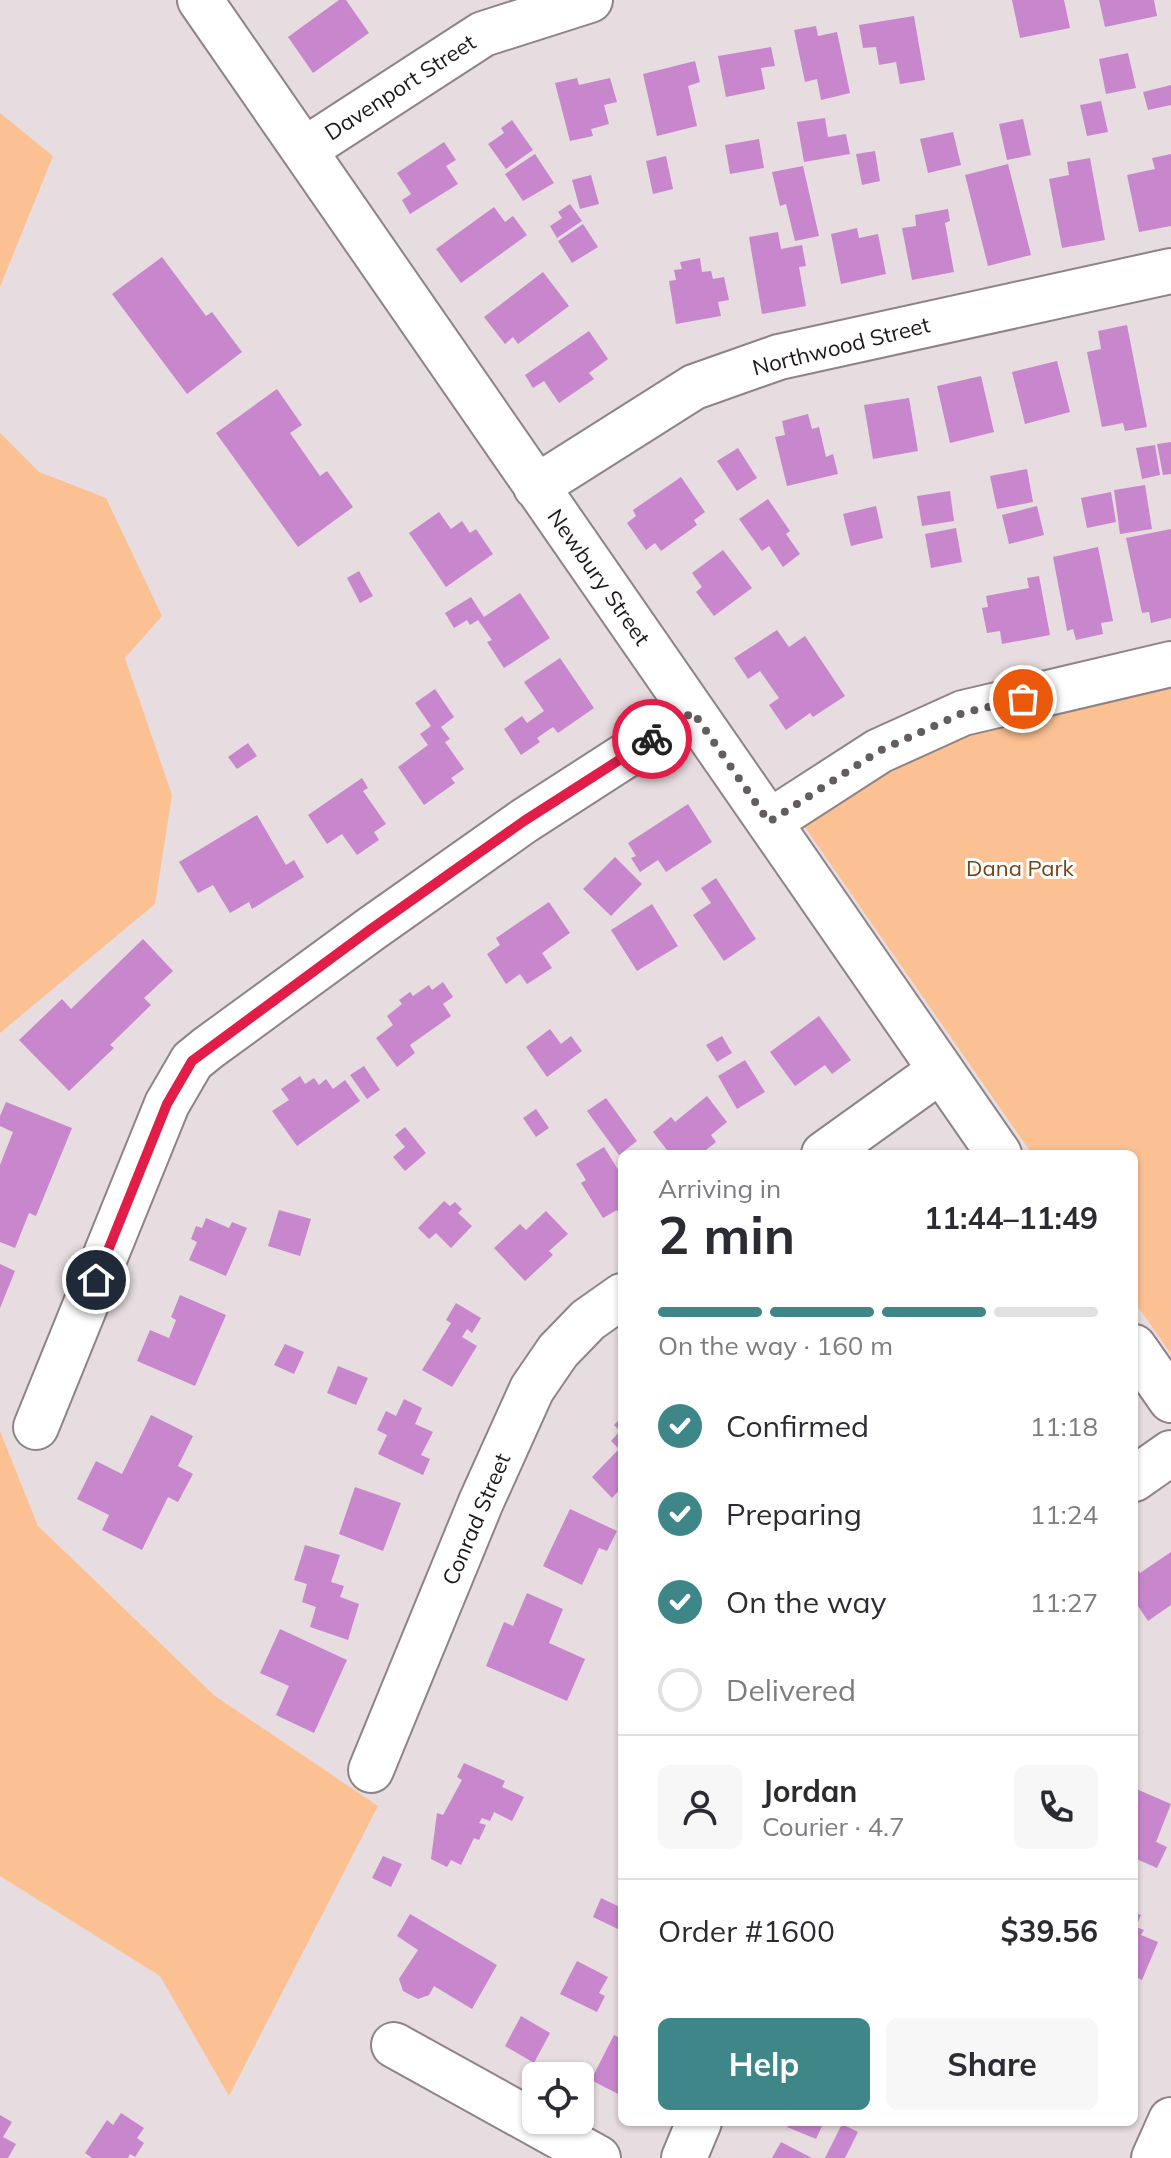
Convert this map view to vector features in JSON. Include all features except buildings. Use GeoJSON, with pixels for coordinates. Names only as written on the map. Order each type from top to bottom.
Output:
{"type":"FeatureCollection","features":[{"type":"Feature","properties":{"kind":"street","name":"Newbury Street"},"geometry":{"type":"LineString","coordinates":[[200,0],[996,1150]]}},
{"type":"Feature","properties":{"kind":"street","name":"Davenport Street"},"geometry":{"type":"LineString","coordinates":[[304,150],[483,34],[590,0]]}},
{"type":"Feature","properties":{"kind":"street","name":"Northwood Street"},"geometry":{"type":"LineString","coordinates":[[536,487],[694,387],[779,357],[1171,271]]}},
{"type":"Feature","properties":{"kind":"street"},"geometry":{"type":"LineString","coordinates":[[769,822],[879,751],[963,713],[1171,664]]}},
{"type":"Feature","properties":{"kind":"street"},"geometry":{"type":"LineString","coordinates":[[36,1427],[167,1104],[192,1061],[524,821],[693,712]]}},
{"type":"Feature","properties":{"kind":"street"},"geometry":{"type":"LineString","coordinates":[[830,1150],[941,1070]]}},
{"type":"Feature","properties":{"kind":"street","name":"Conrad Street"},"geometry":{"type":"LineString","coordinates":[[371,1770],[481,1502],[532,1389],[558,1351],[588,1320],[618,1299]]}},
{"type":"Feature","properties":{"kind":"street"},"geometry":{"type":"LineString","coordinates":[[1138,1353],[1171,1400]]}},
{"type":"Feature","properties":{"kind":"street"},"geometry":{"type":"LineString","coordinates":[[1138,1476],[1171,1453]]}},
{"type":"Feature","properties":{"kind":"street"},"geometry":{"type":"LineString","coordinates":[[394,2045],[598,2158]]}},
{"type":"Feature","properties":{"kind":"street"},"geometry":{"type":"LineString","coordinates":[[1154,2158],[1171,2120]]}},
{"type":"Feature","properties":{"kind":"street"},"geometry":{"type":"LineString","coordinates":[[684,2158],[697,2126]]}},
{"type":"Feature","properties":{"kind":"green space"},"geometry":{"type":"Polygon","coordinates":[[[0,113],[53,156],[0,287],[0,113]]]}},
{"type":"Feature","properties":{"kind":"green space"},"geometry":{"type":"Polygon","coordinates":[[[0,433],[39,472],[106,498],[162,616],[125,658],[172,795],[155,904],[0,1033],[0,433]]]}},
{"type":"Feature","properties":{"kind":"green space","name":"Dana Park"},"geometry":{"type":"Polygon","coordinates":[[[1171,661],[1171,1354],[1138,1307],[1138,1150],[1029,1150],[795,813],[891,748],[1171,661]]]}},
{"type":"Feature","properties":{"kind":"green space"},"geometry":{"type":"Polygon","coordinates":[[[0,1431],[38,1526],[215,1696],[378,1806],[229,2096],[160,1976],[0,1876],[0,1431]]]}},
{"type":"Feature","properties":{"kind":"way so far"},"geometry":{"type":"LineString","coordinates":[[652,739],[693,712],[769,822],[879,751],[963,713],[1023,699]]}},
{"type":"Feature","properties":{"kind":"route"},"geometry":{"type":"LineString","coordinates":[[96,1280],[167,1104],[192,1061],[524,821],[652,739]]}}]}
